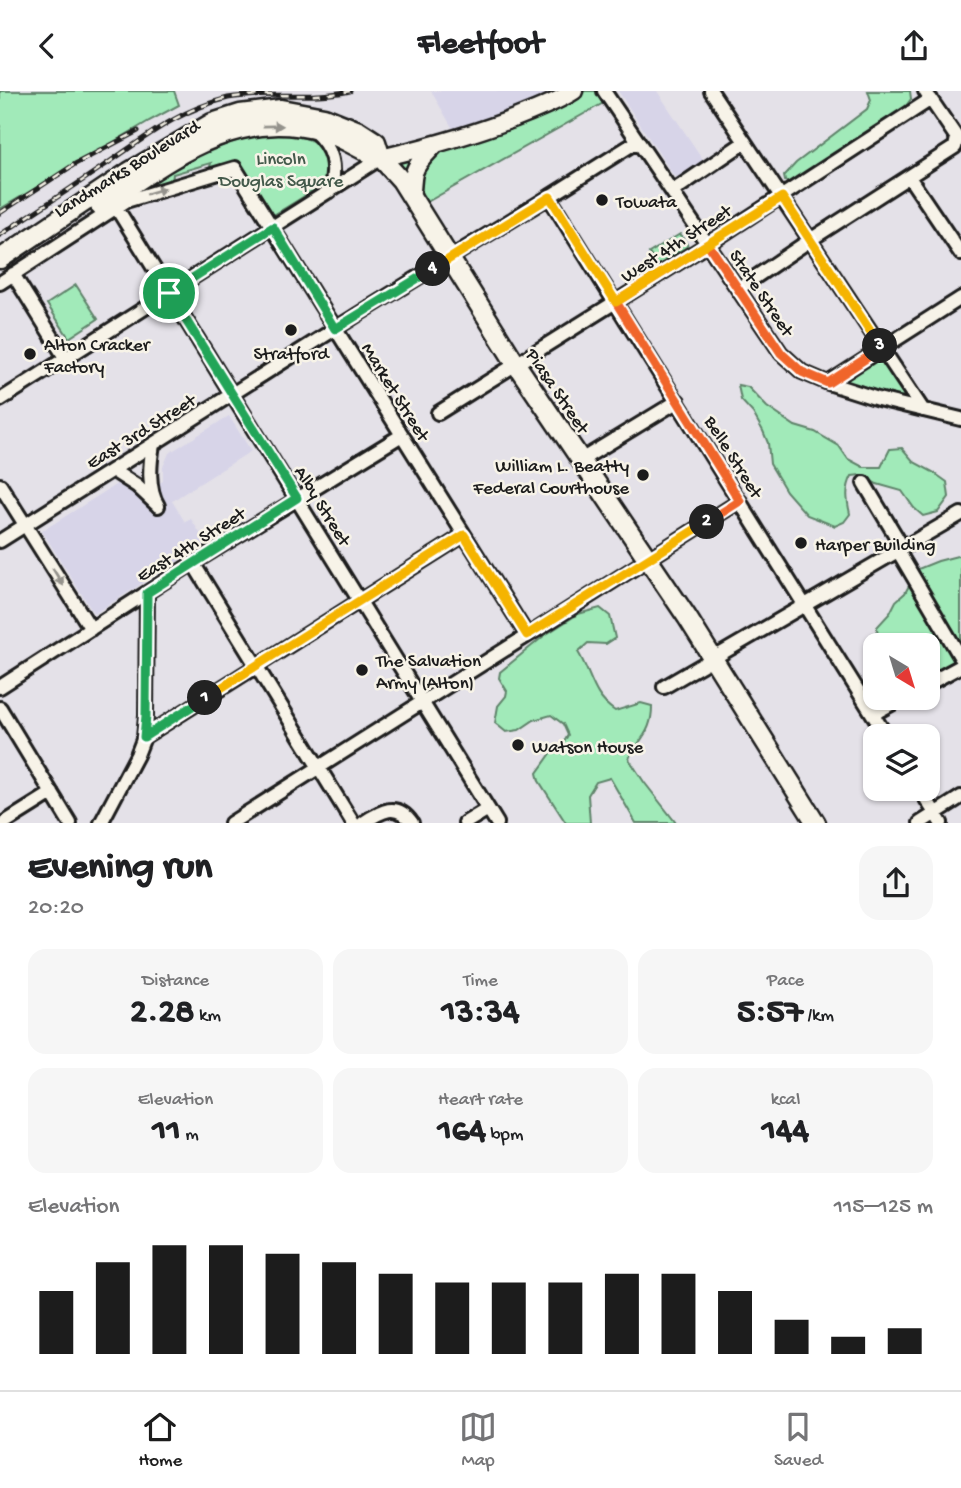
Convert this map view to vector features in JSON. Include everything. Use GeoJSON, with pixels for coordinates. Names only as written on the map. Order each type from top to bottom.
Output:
{"type":"FeatureCollection","features":[{"type":"Feature","properties":{"kind":"highway","name":"Landmarks Boulevard"},"geometry":{"type":"LineString","coordinates":[[0,259],[171,146],[212,123],[240,114],[281,109],[324,117],[359,131],[376,142],[381,158]]}},
{"type":"Feature","properties":{"kind":"highway","name":"Landmarks Boulevard"},"geometry":{"type":"LineString","coordinates":[[7,272],[189,149],[230,132],[270,125],[307,128],[333,134],[381,158]]}},
{"type":"Feature","properties":{"kind":"highway","name":"Piasa Street"},"geometry":{"type":"LineString","coordinates":[[381,158],[401,180],[516,364],[648,559],[816,823]]}},
{"type":"Feature","properties":{"kind":"main road"},"geometry":{"type":"LineString","coordinates":[[381,158],[478,132],[514,119],[574,91]]}},
{"type":"Feature","properties":{"kind":"main road"},"geometry":{"type":"LineString","coordinates":[[411,196],[417,165],[436,144]]}},
{"type":"Feature","properties":{"kind":"street","name":"State Street"},"geometry":{"type":"LineString","coordinates":[[604,91],[790,363],[811,377],[828,383],[878,399],[961,419]]}},
{"type":"Feature","properties":{"kind":"street"},"geometry":{"type":"LineString","coordinates":[[711,91],[923,410]]}},
{"type":"Feature","properties":{"kind":"street"},"geometry":{"type":"LineString","coordinates":[[738,289],[955,147],[957,138],[928,95]]}},
{"type":"Feature","properties":{"kind":"street","name":"West 4th Street"},"geometry":{"type":"LineString","coordinates":[[438,413],[782,197],[928,95]]}},
{"type":"Feature","properties":{"kind":"street"},"geometry":{"type":"LineString","coordinates":[[307,128],[315,131],[331,151],[334,170],[330,191]]}},
{"type":"Feature","properties":{"kind":"street","name":"East 3rd Street"},"geometry":{"type":"LineString","coordinates":[[0,541],[638,141]]}},
{"type":"Feature","properties":{"kind":"street"},"geometry":{"type":"LineString","coordinates":[[673,191],[745,142]]}},
{"type":"Feature","properties":{"kind":"street"},"geometry":{"type":"LineString","coordinates":[[0,400],[381,158]]}},
{"type":"Feature","properties":{"kind":"street","name":"Market Street"},"geometry":{"type":"LineString","coordinates":[[116,207],[134,198],[235,168],[527,635]]}},
{"type":"Feature","properties":{"kind":"street"},"geometry":{"type":"LineString","coordinates":[[909,177],[961,254]]}},
{"type":"Feature","properties":{"kind":"street","name":"Belle Street"},"geometry":{"type":"LineString","coordinates":[[550,197],[879,724]]}},
{"type":"Feature","properties":{"kind":"street"},"geometry":{"type":"LineString","coordinates":[[0,283],[7,272],[116,207]]}},
{"type":"Feature","properties":{"kind":"street","name":"Alby Street"},"geometry":{"type":"LineString","coordinates":[[116,207],[497,823]]}},
{"type":"Feature","properties":{"kind":"street"},"geometry":{"type":"LineString","coordinates":[[7,272],[66,359]]}},
{"type":"Feature","properties":{"kind":"street"},"geometry":{"type":"LineString","coordinates":[[828,383],[961,298]]}},
{"type":"Feature","properties":{"kind":"street"},"geometry":{"type":"LineString","coordinates":[[581,460],[678,401]]}},
{"type":"Feature","properties":{"kind":"street","name":"East 4th Street"},"geometry":{"type":"LineString","coordinates":[[0,687],[193,563],[402,435]]}},
{"type":"Feature","properties":{"kind":"street"},"geometry":{"type":"LineString","coordinates":[[112,470],[137,486],[158,506],[153,494],[150,471],[153,444]]}},
{"type":"Feature","properties":{"kind":"street"},"geometry":{"type":"LineString","coordinates":[[864,483],[961,658]]}},
{"type":"Feature","properties":{"kind":"street"},"geometry":{"type":"LineString","coordinates":[[0,485],[91,629]]}},
{"type":"Feature","properties":{"kind":"street"},"geometry":{"type":"LineString","coordinates":[[231,823],[740,501]]}},
{"type":"Feature","properties":{"kind":"street"},"geometry":{"type":"LineString","coordinates":[[664,687],[958,516]]}},
{"type":"Feature","properties":{"kind":"street"},"geometry":{"type":"LineString","coordinates":[[144,737],[464,535]]}},
{"type":"Feature","properties":{"kind":"street"},"geometry":{"type":"LineString","coordinates":[[193,563],[353,823]]}},
{"type":"Feature","properties":{"kind":"street"},"geometry":{"type":"LineString","coordinates":[[101,823],[144,737],[147,593]]}},
{"type":"Feature","properties":{"kind":"street"},"geometry":{"type":"LineString","coordinates":[[940,678],[961,667]]}},
{"type":"Feature","properties":{"kind":"street"},"geometry":{"type":"LineString","coordinates":[[0,708],[70,823]]}},
{"type":"Feature","properties":{"kind":"street"},"geometry":{"type":"LineString","coordinates":[[873,714],[878,711]]}},
{"type":"Feature","properties":{"kind":"street"},"geometry":{"type":"LineString","coordinates":[[4,823],[52,793]]}},
{"type":"Feature","properties":{"kind":"street"},"geometry":{"type":"LineString","coordinates":[[920,823],[938,818],[961,797]]}},
{"type":"Feature","properties":{"kind":"street"},"geometry":{"type":"LineString","coordinates":[[927,801],[938,818]]}},
{"type":"Feature","properties":{"kind":"street"},"geometry":{"type":"LineString","coordinates":[[465,823],[488,809]]}},
{"type":"Feature","properties":{"kind":"street"},"geometry":{"type":"LineString","coordinates":[[363,823],[391,810],[404,813],[412,823]]}},
{"type":"Feature","properties":{"kind":"shaded area"},"geometry":{"type":"Polygon","coordinates":[[[431,91],[556,91],[453,129],[431,91]]]}},
{"type":"Feature","properties":{"kind":"shaded area"},"geometry":{"type":"Polygon","coordinates":[[[618,91],[657,91],[704,161],[679,177],[674,176],[618,91]]]}},
{"type":"Feature","properties":{"kind":"shaded area"},"geometry":{"type":"Polygon","coordinates":[[[229,416],[251,451],[172,501],[185,522],[191,519],[205,541],[200,547],[94,614],[42,531],[120,482],[140,494],[163,481],[163,467],[169,453],[229,416]]]}},
{"type":"Feature","properties":{"kind":"green space"},"geometry":{"type":"Polygon","coordinates":[[[0,91],[174,91],[179,105],[0,209],[0,91]]]}},
{"type":"Feature","properties":{"kind":"green space"},"geometry":{"type":"Polygon","coordinates":[[[581,91],[601,91],[607,101],[420,206],[402,176],[396,157],[581,91]]]}},
{"type":"Feature","properties":{"kind":"green space"},"geometry":{"type":"Polygon","coordinates":[[[868,91],[910,91],[911,99],[903,110],[795,180],[790,183],[785,181],[784,176],[796,163],[867,109],[871,100],[868,91]]]}},
{"type":"Feature","properties":{"kind":"green space","name":"Lincoln Douglas Square"},"geometry":{"type":"Polygon","coordinates":[[[273,134],[314,142],[324,152],[328,169],[319,186],[272,216],[237,162],[209,171],[211,163],[173,174],[172,183],[128,196],[215,148],[273,134]]]}},
{"type":"Feature","properties":{"kind":"green space"},"geometry":{"type":"Polygon","coordinates":[[[680,234],[688,246],[657,266],[649,253],[680,234]]]}},
{"type":"Feature","properties":{"kind":"green space"},"geometry":{"type":"Polygon","coordinates":[[[76,285],[98,319],[69,338],[47,304],[76,285]]]}},
{"type":"Feature","properties":{"kind":"green space"},"geometry":{"type":"Polygon","coordinates":[[[881,352],[919,407],[833,382],[881,352]]]}},
{"type":"Feature","properties":{"kind":"green space"},"geometry":{"type":"Polygon","coordinates":[[[738,385],[748,387],[767,407],[795,426],[815,432],[839,446],[848,459],[863,467],[881,467],[890,449],[902,448],[914,462],[947,482],[949,497],[938,512],[923,516],[902,491],[877,484],[861,475],[852,476],[847,495],[850,514],[844,522],[835,526],[807,515],[786,491],[770,464],[768,443],[753,413],[741,400],[738,385]]]}},
{"type":"Feature","properties":{"kind":"green space"},"geometry":{"type":"Polygon","coordinates":[[[961,555],[961,662],[940,670],[940,633],[878,633],[877,627],[905,593],[918,569],[961,555]]]}},
{"type":"Feature","properties":{"kind":"green space"},"geometry":{"type":"Polygon","coordinates":[[[600,608],[610,616],[615,638],[606,644],[588,643],[578,652],[601,699],[615,711],[641,703],[652,706],[649,726],[629,759],[676,823],[636,823],[610,778],[596,782],[588,795],[590,823],[566,823],[539,781],[537,773],[568,735],[563,724],[551,715],[534,720],[519,730],[506,732],[495,723],[498,706],[507,691],[499,678],[500,672],[545,635],[578,614],[600,608]]]}},
{"type":"Feature","properties":{"kind":"railway"},"geometry":{"type":"LineString","coordinates":[[0,235],[147,136],[192,110],[243,96],[320,95],[350,91]]}},
{"type":"Feature","properties":{"kind":"railway"},"geometry":{"type":"LineString","coordinates":[[0,213],[75,164],[138,131]]}},
{"type":"Feature","properties":{"kind":"place","name":"Towata"},"geometry":{"type":"Point","coordinates":[602,200]}},
{"type":"Feature","properties":{"kind":"place","name":"Stratford"},"geometry":{"type":"Point","coordinates":[291,330]}},
{"type":"Feature","properties":{"kind":"place","name":"Alton Cracker Factory"},"geometry":{"type":"Point","coordinates":[30,354]}},
{"type":"Feature","properties":{"kind":"place","name":"William L. Beatty Federal Courthouse"},"geometry":{"type":"Point","coordinates":[643,475]}},
{"type":"Feature","properties":{"kind":"place","name":"Harper Building"},"geometry":{"type":"Point","coordinates":[801,543]}},
{"type":"Feature","properties":{"kind":"place","name":"The Salvation Army (Alton)"},"geometry":{"type":"Point","coordinates":[362,670]}},
{"type":"Feature","properties":{"kind":"place","name":"Watson House"},"geometry":{"type":"Point","coordinates":[518,745]}},
{"type":"Feature","properties":{"kind":"route"},"geometry":{"type":"LineString","coordinates":[[169,293],[273,227],[335,329],[550,197],[616,302],[782,197],[882,348],[828,383],[802,372],[781,353],[708,244],[616,302],[740,501],[527,635],[464,535],[144,737],[147,593],[297,498],[169,293]]}}]}
